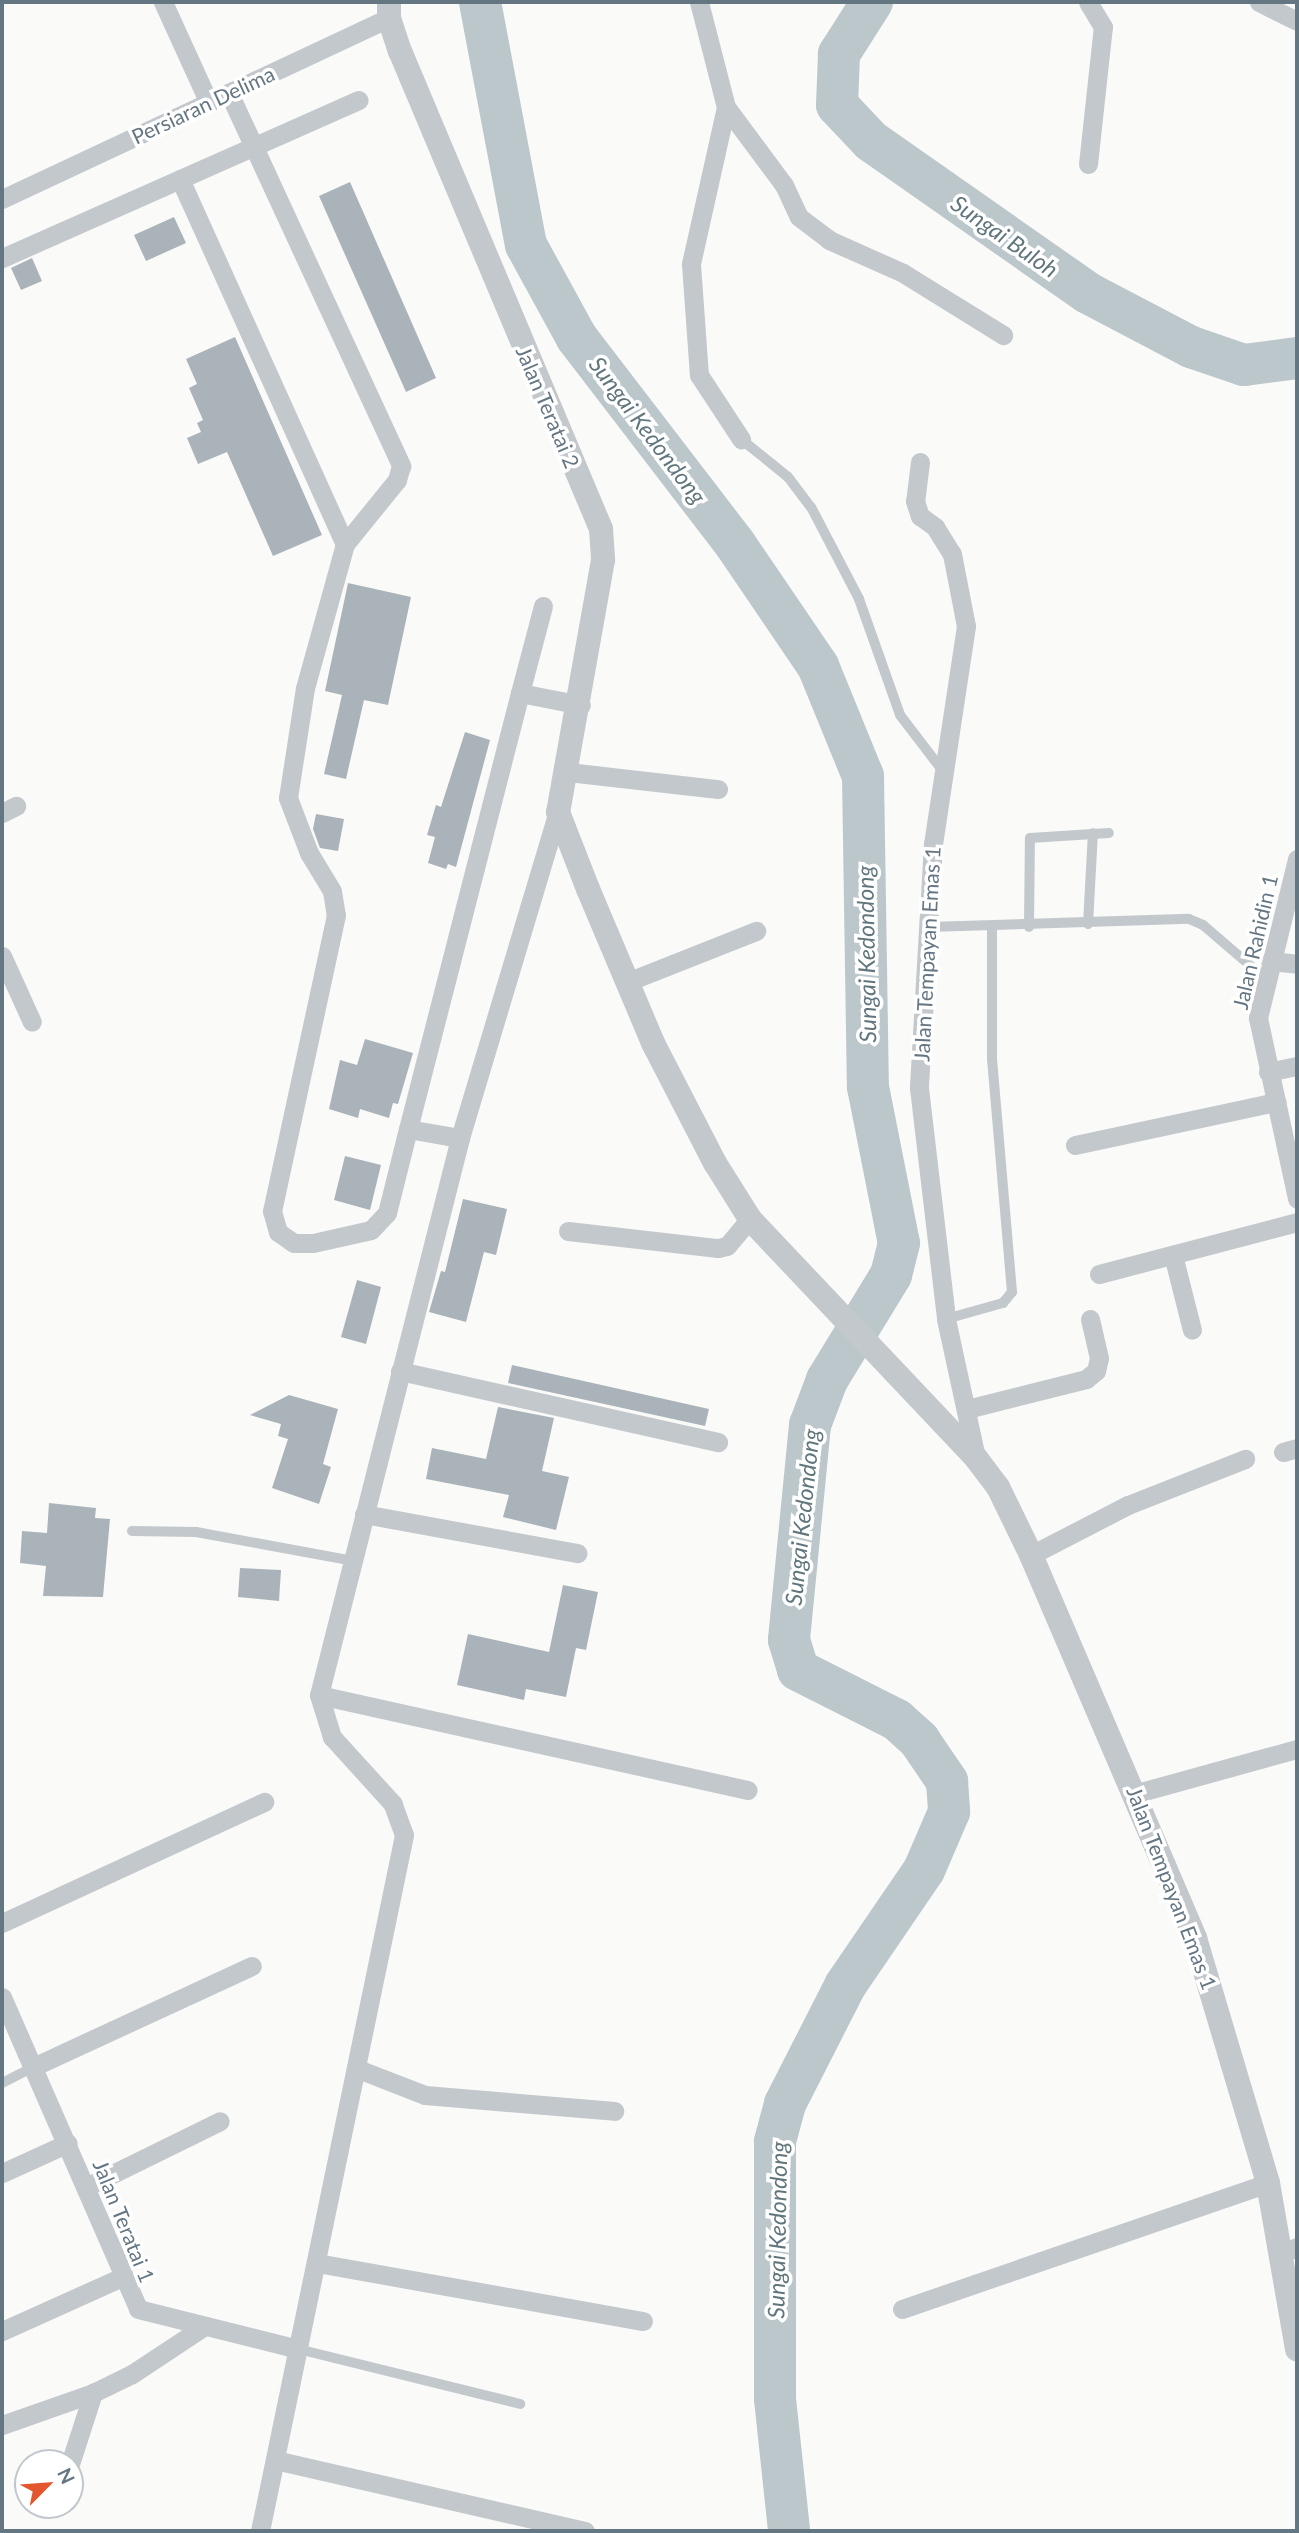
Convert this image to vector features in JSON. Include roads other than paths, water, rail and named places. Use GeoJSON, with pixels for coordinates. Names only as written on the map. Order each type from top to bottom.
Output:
{"type":"FeatureCollection","features":[{"type":"Feature","properties":{"kind":"street"},"geometry":{"type":"LineString","coordinates":[[163,2],[209,103]]}},
{"type":"Feature","properties":{"kind":"street"},"geometry":{"type":"LineString","coordinates":[[699,2],[726,107],[784,185],[799,216],[829,240],[904,273],[1003,335]]}},
{"type":"Feature","properties":{"kind":"street"},"geometry":{"type":"LineString","coordinates":[[1088,2],[1103,27],[1088,164]]}},
{"type":"Feature","properties":{"kind":"street"},"geometry":{"type":"LineString","coordinates":[[1259,2],[1297,21]]}},
{"type":"Feature","properties":{"kind":"street","name":"Persiaran Delima"},"geometry":{"type":"LineString","coordinates":[[2,199],[209,103],[389,10]]}},
{"type":"Feature","properties":{"kind":"street","name":"Jalan Teratai 2"},"geometry":{"type":"LineString","coordinates":[[389,10],[601,530],[603,560],[581,705],[558,812]]}},
{"type":"Feature","properties":{"kind":"street"},"geometry":{"type":"LineString","coordinates":[[229,93],[401,466],[397,480],[345,544],[305,688],[288,798],[309,853],[332,891],[336,915],[272,1211],[278,1232],[294,1243],[313,1243],[377,1226],[387,1213],[543,606]]}},
{"type":"Feature","properties":{"kind":"street"},"geometry":{"type":"LineString","coordinates":[[2,258],[359,100]]}},
{"type":"Feature","properties":{"kind":"street"},"geometry":{"type":"LineString","coordinates":[[726,107],[691,264],[699,375],[741,439]]}},
{"type":"Feature","properties":{"kind":"street"},"geometry":{"type":"LineString","coordinates":[[180,179],[345,544]]}},
{"type":"Feature","properties":{"kind":"street","name":"Jalan Tempayan Emas 1"},"geometry":{"type":"LineString","coordinates":[[920,462],[915,501],[920,516],[934,527],[951,554],[965,626],[942,770],[928,927],[919,1088],[946,1318],[976,1458]]}},
{"type":"Feature","properties":{"kind":"street"},"geometry":{"type":"LineString","coordinates":[[520,693],[581,705]]}},
{"type":"Feature","properties":{"kind":"street"},"geometry":{"type":"LineString","coordinates":[[568,772],[718,789]]}},
{"type":"Feature","properties":{"kind":"street"},"geometry":{"type":"LineString","coordinates":[[260,2531],[358,2069],[404,1835],[393,1804],[332,1737],[319,1695],[460,1139],[558,812]]}},
{"type":"Feature","properties":{"kind":"street","name":"Jalan Tempayan Emas 1"},"geometry":{"type":"LineString","coordinates":[[558,812],[627,982],[715,1163],[750,1219],[976,1458],[998,1487],[1031,1555],[1137,1793],[1195,1938],[1289,2250],[1297,2349]]}},
{"type":"Feature","properties":{"kind":"street","name":"Jalan Rahidin 1"},"geometry":{"type":"LineString","coordinates":[[1297,859],[1294,882],[1268,970],[1258,1018],[1297,1199]]}},
{"type":"Feature","properties":{"kind":"street"},"geometry":{"type":"LineString","coordinates":[[627,982],[756,932]]}},
{"type":"Feature","properties":{"kind":"street"},"geometry":{"type":"LineString","coordinates":[[2,957],[32,1023]]}},
{"type":"Feature","properties":{"kind":"street"},"geometry":{"type":"LineString","coordinates":[[1268,970],[1297,964]]}},
{"type":"Feature","properties":{"kind":"street"},"geometry":{"type":"LineString","coordinates":[[1268,1072],[1297,1066]]}},
{"type":"Feature","properties":{"kind":"street"},"geometry":{"type":"LineString","coordinates":[[1075,1145],[1276,1102]]}},
{"type":"Feature","properties":{"kind":"street"},"geometry":{"type":"LineString","coordinates":[[408,1129],[460,1139]]}},
{"type":"Feature","properties":{"kind":"street"},"geometry":{"type":"LineString","coordinates":[[568,1231],[718,1248],[727,1245],[750,1219]]}},
{"type":"Feature","properties":{"kind":"street"},"geometry":{"type":"LineString","coordinates":[[1099,1274],[1297,1222]]}},
{"type":"Feature","properties":{"kind":"street"},"geometry":{"type":"LineString","coordinates":[[1173,1255],[1192,1330]]}},
{"type":"Feature","properties":{"kind":"street"},"geometry":{"type":"LineString","coordinates":[[967,1409],[1086,1379],[1096,1371],[1099,1358],[1090,1319]]}},
{"type":"Feature","properties":{"kind":"street"},"geometry":{"type":"LineString","coordinates":[[400,1371],[718,1442]]}},
{"type":"Feature","properties":{"kind":"street"},"geometry":{"type":"LineString","coordinates":[[1031,1555],[1128,1504],[1245,1459]]}},
{"type":"Feature","properties":{"kind":"street"},"geometry":{"type":"LineString","coordinates":[[364,1514],[577,1553]]}},
{"type":"Feature","properties":{"kind":"street"},"geometry":{"type":"LineString","coordinates":[[319,1695],[748,1790]]}},
{"type":"Feature","properties":{"kind":"street"},"geometry":{"type":"LineString","coordinates":[[1137,1793],[1297,1749]]}},
{"type":"Feature","properties":{"kind":"street"},"geometry":{"type":"LineString","coordinates":[[2,1923],[264,1802]]}},
{"type":"Feature","properties":{"kind":"street"},"geometry":{"type":"LineString","coordinates":[[33,2067],[252,1966]]}},
{"type":"Feature","properties":{"kind":"street","name":"Jalan Teratai 1"},"geometry":{"type":"LineString","coordinates":[[2,1997],[68,2143],[132,2300],[146,2315],[299,2349]]}},
{"type":"Feature","properties":{"kind":"street"},"geometry":{"type":"LineString","coordinates":[[358,2069],[425,2095],[614,2111]]}},
{"type":"Feature","properties":{"kind":"street"},"geometry":{"type":"LineString","coordinates":[[86,2187],[220,2121]]}},
{"type":"Feature","properties":{"kind":"street"},"geometry":{"type":"LineString","coordinates":[[2,2173],[68,2143]]}},
{"type":"Feature","properties":{"kind":"street"},"geometry":{"type":"LineString","coordinates":[[902,2309],[1268,2183]]}},
{"type":"Feature","properties":{"kind":"street"},"geometry":{"type":"LineString","coordinates":[[317,2263],[643,2321]]}},
{"type":"Feature","properties":{"kind":"street"},"geometry":{"type":"LineString","coordinates":[[2,2331],[122,2277]]}},
{"type":"Feature","properties":{"kind":"street"},"geometry":{"type":"LineString","coordinates":[[2,2424],[93,2393],[132,2374],[203,2328]]}},
{"type":"Feature","properties":{"kind":"street"},"geometry":{"type":"LineString","coordinates":[[75,2449],[93,2393]]}},
{"type":"Feature","properties":{"kind":"street"},"geometry":{"type":"LineString","coordinates":[[275,2460],[585,2531]]}},
{"type":"Feature","properties":{"kind":"lane"},"geometry":{"type":"LineString","coordinates":[[741,439],[788,477],[811,507],[859,599],[900,715],[942,770]]}},
{"type":"Feature","properties":{"kind":"lane"},"geometry":{"type":"LineString","coordinates":[[1028,927],[1030,838],[1109,833]]}},
{"type":"Feature","properties":{"kind":"lane"},"geometry":{"type":"LineString","coordinates":[[1088,924],[1093,834]]}},
{"type":"Feature","properties":{"kind":"lane"},"geometry":{"type":"LineString","coordinates":[[928,927],[1028,927],[1189,919],[1203,925],[1268,970]]}},
{"type":"Feature","properties":{"kind":"lane"},"geometry":{"type":"LineString","coordinates":[[946,1318],[1003,1303],[1012,1292],[992,1059],[992,927]]}},
{"type":"Feature","properties":{"kind":"lane"},"geometry":{"type":"LineString","coordinates":[[132,1531],[196,1532],[354,1561]]}},
{"type":"Feature","properties":{"kind":"lane"},"geometry":{"type":"LineString","coordinates":[[2,2083],[33,2067]]}},
{"type":"Feature","properties":{"kind":"lane"},"geometry":{"type":"LineString","coordinates":[[299,2349],[520,2404]]}},
{"type":"Feature","properties":{"kind":"waterway","name":"Sungai Kedondong"},"geometry":{"type":"LineString","coordinates":[[480,2],[526,245],[577,338],[735,544],[818,666],[863,776],[868,1087],[899,1243],[891,1275],[827,1380],[810,1425],[789,1640],[798,1670],[897,1720],[919,1740],[947,1781],[949,1812],[924,1870],[845,1986],[785,2104],[775,2142],[775,2399],[789,2531]]}},
{"type":"Feature","properties":{"kind":"waterway","name":"Sungai Buloh"},"geometry":{"type":"LineString","coordinates":[[872,2],[839,54],[837,105],[871,141],[1088,293],[1191,347],[1244,365],[1297,358]]}}]}
